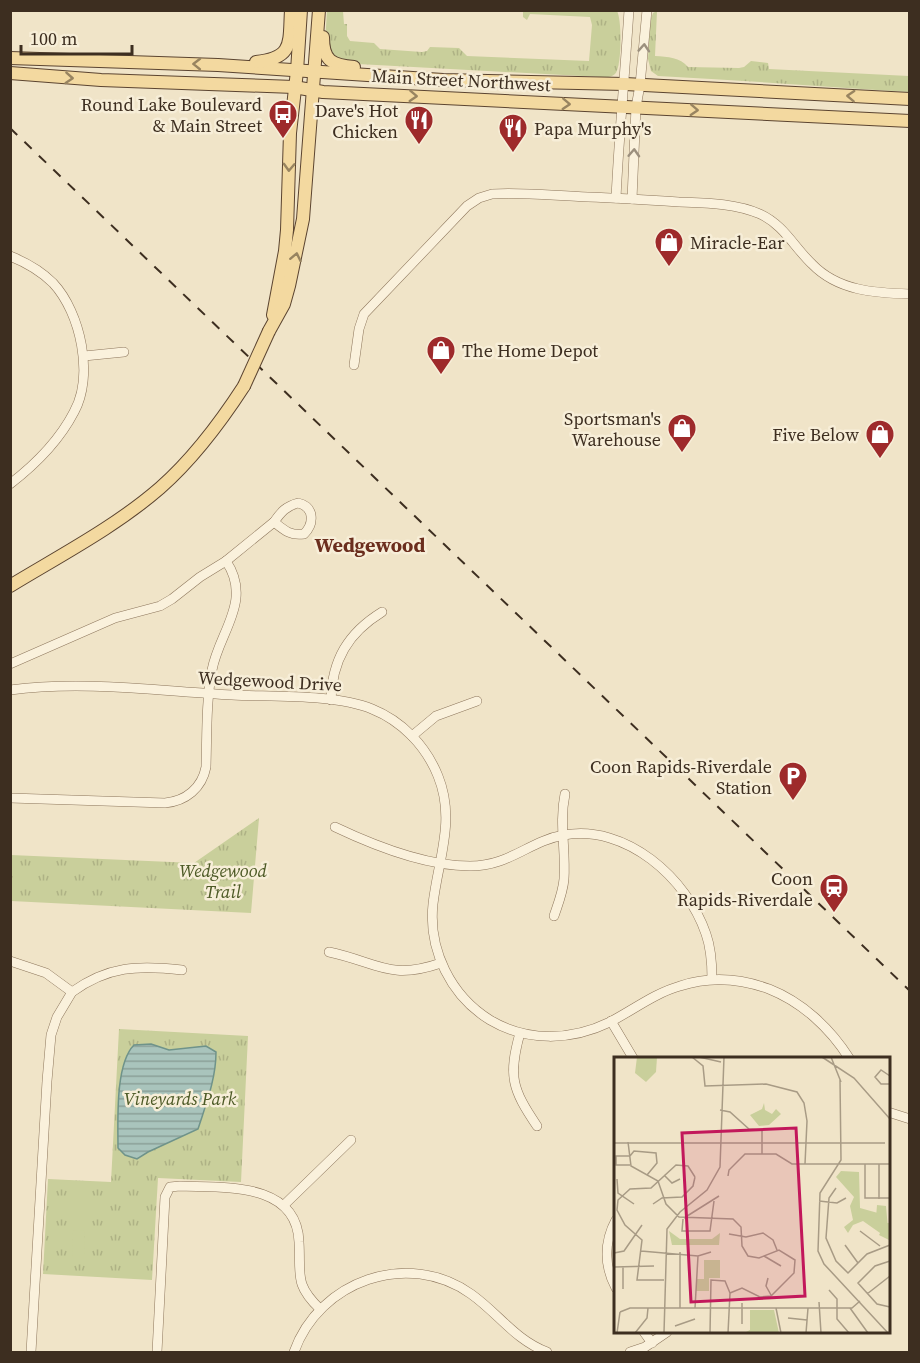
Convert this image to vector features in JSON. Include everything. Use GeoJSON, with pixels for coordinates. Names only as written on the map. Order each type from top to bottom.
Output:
{"type":"FeatureCollection","features":[{"type":"Feature","properties":{"kind":"main road"},"geometry":{"type":"LineString","coordinates":[[238,67],[247,63],[274,60],[284,54],[289,41],[291,10]]}},
{"type":"Feature","properties":{"kind":"main road"},"geometry":{"type":"LineString","coordinates":[[269,331],[285,251],[294,87],[301,10]]}},
{"type":"Feature","properties":{"kind":"main road"},"geometry":{"type":"LineString","coordinates":[[10,586],[117,520],[161,487],[213,431],[244,386],[284,304],[299,242],[304,210],[321,10]]}},
{"type":"Feature","properties":{"kind":"main road"},"geometry":{"type":"LineString","coordinates":[[321,10],[323,50],[338,66],[423,71],[443,80]]}},
{"type":"Feature","properties":{"kind":"main road","name":"Main Street Northwest"},"geometry":{"type":"LineString","coordinates":[[10,58],[238,67],[443,80],[625,84],[909,99]]}},
{"type":"Feature","properties":{"kind":"main road","name":"Main Street Northwest"},"geometry":{"type":"LineString","coordinates":[[10,73],[101,80],[294,87],[313,91],[909,121]]}},
{"type":"Feature","properties":{"kind":"street"},"geometry":{"type":"LineString","coordinates":[[616,198],[620,106],[625,84],[629,10]]}},
{"type":"Feature","properties":{"kind":"street"},"geometry":{"type":"LineString","coordinates":[[632,199],[636,107],[647,10]]}},
{"type":"Feature","properties":{"kind":"street"},"geometry":{"type":"LineString","coordinates":[[354,365],[359,329],[364,314],[473,201],[486,195],[616,198],[746,208],[763,215],[779,226],[812,265],[831,279],[850,288],[872,293],[909,294]]}},
{"type":"Feature","properties":{"kind":"street"},"geometry":{"type":"LineString","coordinates":[[10,256],[32,267],[53,284],[70,309],[84,356],[82,394],[75,412],[47,451],[10,484]]}},
{"type":"Feature","properties":{"kind":"street"},"geometry":{"type":"LineString","coordinates":[[84,356],[124,352]]}},
{"type":"Feature","properties":{"kind":"street"},"geometry":{"type":"LineString","coordinates":[[10,664],[115,618],[160,606],[226,561],[274,522]]}},
{"type":"Feature","properties":{"kind":"street"},"geometry":{"type":"LineString","coordinates":[[10,798],[165,804],[174,803],[188,796],[198,786],[204,773],[212,671],[220,645],[232,619],[236,597],[235,580],[226,561]]}},
{"type":"Feature","properties":{"kind":"street"},"geometry":{"type":"LineString","coordinates":[[331,700],[331,684],[335,668],[346,645],[360,628],[382,612]]}},
{"type":"Feature","properties":{"kind":"street","name":"Wedgewood Drive"},"geometry":{"type":"LineString","coordinates":[[10,690],[57,686],[209,693],[331,700],[353,703],[374,710],[393,720],[412,736],[428,756],[442,787],[447,819],[432,917],[434,936],[441,963],[458,991],[490,1020],[520,1033],[546,1037],[566,1036],[587,1031],[611,1021],[678,986],[712,979],[747,982],[779,993],[795,1002],[832,1036],[848,1057]]}},
{"type":"Feature","properties":{"kind":"street"},"geometry":{"type":"LineString","coordinates":[[412,736],[436,716],[477,701]]}},
{"type":"Feature","properties":{"kind":"street"},"geometry":{"type":"LineString","coordinates":[[554,916],[564,882],[561,814],[565,794]]}},
{"type":"Feature","properties":{"kind":"street"},"geometry":{"type":"LineString","coordinates":[[335,827],[386,848],[441,862],[471,866],[496,864],[542,841],[562,835],[592,833],[608,836],[636,848],[660,867],[690,901],[707,934],[712,979]]}},
{"type":"Feature","properties":{"kind":"street"},"geometry":{"type":"LineString","coordinates":[[329,952],[397,972],[419,970],[441,963]]}},
{"type":"Feature","properties":{"kind":"street"},"geometry":{"type":"LineString","coordinates":[[10,961],[46,973],[72,992]]}},
{"type":"Feature","properties":{"kind":"street"},"geometry":{"type":"LineString","coordinates":[[31,1353],[47,1081],[51,1035],[57,1017],[72,992],[103,973],[144,967],[182,970]]}},
{"type":"Feature","properties":{"kind":"street"},"geometry":{"type":"LineString","coordinates":[[611,1021],[632,1057]]}},
{"type":"Feature","properties":{"kind":"street"},"geometry":{"type":"LineString","coordinates":[[520,1033],[513,1059],[513,1080],[520,1099],[537,1126]]}},
{"type":"Feature","properties":{"kind":"street"},"geometry":{"type":"LineString","coordinates":[[890,1113],[909,1119]]}},
{"type":"Feature","properties":{"kind":"street"},"geometry":{"type":"LineString","coordinates":[[284,1205],[351,1140]]}},
{"type":"Feature","properties":{"kind":"street"},"geometry":{"type":"LineString","coordinates":[[157,1353],[165,1197],[170,1187],[252,1190],[284,1205],[292,1216],[298,1233],[300,1281],[305,1294],[320,1309]]}},
{"type":"Feature","properties":{"kind":"street"},"geometry":{"type":"LineString","coordinates":[[614,1222],[610,1231],[606,1255],[614,1285]]}},
{"type":"Feature","properties":{"kind":"street"},"geometry":{"type":"LineString","coordinates":[[294,1353],[305,1330],[320,1309],[350,1287],[373,1277],[407,1273],[445,1280],[472,1294],[513,1333],[547,1353]]}},
{"type":"Feature","properties":{"kind":"street"},"geometry":{"type":"LineString","coordinates":[[645,1333],[652,1343]]}},
{"type":"Feature","properties":{"kind":"street"},"geometry":{"type":"LineString","coordinates":[[630,1353],[652,1343],[666,1333]]}},
{"type":"Feature","properties":{"kind":"green space"},"geometry":{"type":"Polygon","coordinates":[[[327,11],[343,11],[344,24],[347,24],[347,36],[350,41],[374,43],[380,49],[422,52],[427,51],[430,47],[459,48],[467,56],[589,61],[592,25],[590,17],[530,14],[527,20],[523,17],[523,11],[617,11],[620,33],[619,62],[615,74],[607,77],[358,64],[332,56],[325,43],[327,11]]]}},
{"type":"Feature","properties":{"kind":"green space"},"geometry":{"type":"Polygon","coordinates":[[[657,11],[655,56],[677,59],[688,67],[739,68],[751,61],[768,63],[769,69],[909,76],[909,92],[658,76],[651,71],[648,59],[650,21],[653,13],[657,11]]]}},
{"type":"Feature","properties":{"kind":"green space","name":"Wedgewood Trail"},"geometry":{"type":"Polygon","coordinates":[[[259,818],[251,913],[11,901],[11,855],[194,863],[259,818]]]}},
{"type":"Feature","properties":{"kind":"green space","name":"Vineyards Park"},"geometry":{"type":"Polygon","coordinates":[[[119,1029],[248,1036],[241,1182],[158,1178],[152,1280],[43,1274],[48,1179],[111,1182],[119,1029]]]}},
{"type":"Feature","properties":{"kind":"green space"},"geometry":{"type":"Polygon","coordinates":[[[72,1199],[88,1199],[88,1213],[72,1213],[72,1199]]]}},
{"type":"Feature","properties":{"kind":"green space"},"geometry":{"type":"Polygon","coordinates":[[[73,1230],[85,1231],[84,1257],[72,1257],[73,1230]]]}},
{"type":"Feature","properties":{"kind":"water"},"geometry":{"type":"Polygon","coordinates":[[[151,1044],[169,1050],[206,1046],[216,1052],[216,1062],[198,1129],[137,1159],[125,1155],[118,1148],[119,1094],[123,1065],[128,1054],[134,1045],[151,1044]]]}},
{"type":"Feature","properties":{"kind":"railway"},"geometry":{"type":"LineString","coordinates":[[10,128],[910,991]]}},
{"type":"Feature","properties":{"kind":"place","name":"Round Lake Boulevard & Main Street"},"geometry":{"type":"Point","coordinates":[283,140]}},
{"type":"Feature","properties":{"kind":"place","name":"Dave's Hot Chicken"},"geometry":{"type":"Point","coordinates":[419,146]}},
{"type":"Feature","properties":{"kind":"place","name":"Papa Murphy's"},"geometry":{"type":"Point","coordinates":[513,154]}},
{"type":"Feature","properties":{"kind":"place","name":"Miracle-Ear"},"geometry":{"type":"Point","coordinates":[669,268]}},
{"type":"Feature","properties":{"kind":"place","name":"The Home Depot"},"geometry":{"type":"Point","coordinates":[441,376]}},
{"type":"Feature","properties":{"kind":"place","name":"Sportsman's Warehouse"},"geometry":{"type":"Point","coordinates":[682,454]}},
{"type":"Feature","properties":{"kind":"place","name":"Five Below"},"geometry":{"type":"Point","coordinates":[880,460]}},
{"type":"Feature","properties":{"kind":"place","name":"Coon Rapids-Riverdale Station"},"geometry":{"type":"Point","coordinates":[793,802]}},
{"type":"Feature","properties":{"kind":"place","name":"Coon Rapids-Riverdale"},"geometry":{"type":"Point","coordinates":[834,914]}},
{"type":"Feature","properties":{"kind":"district","name":"Wedgewood"},"geometry":{"type":"Point","coordinates":[370,545]}}]}
